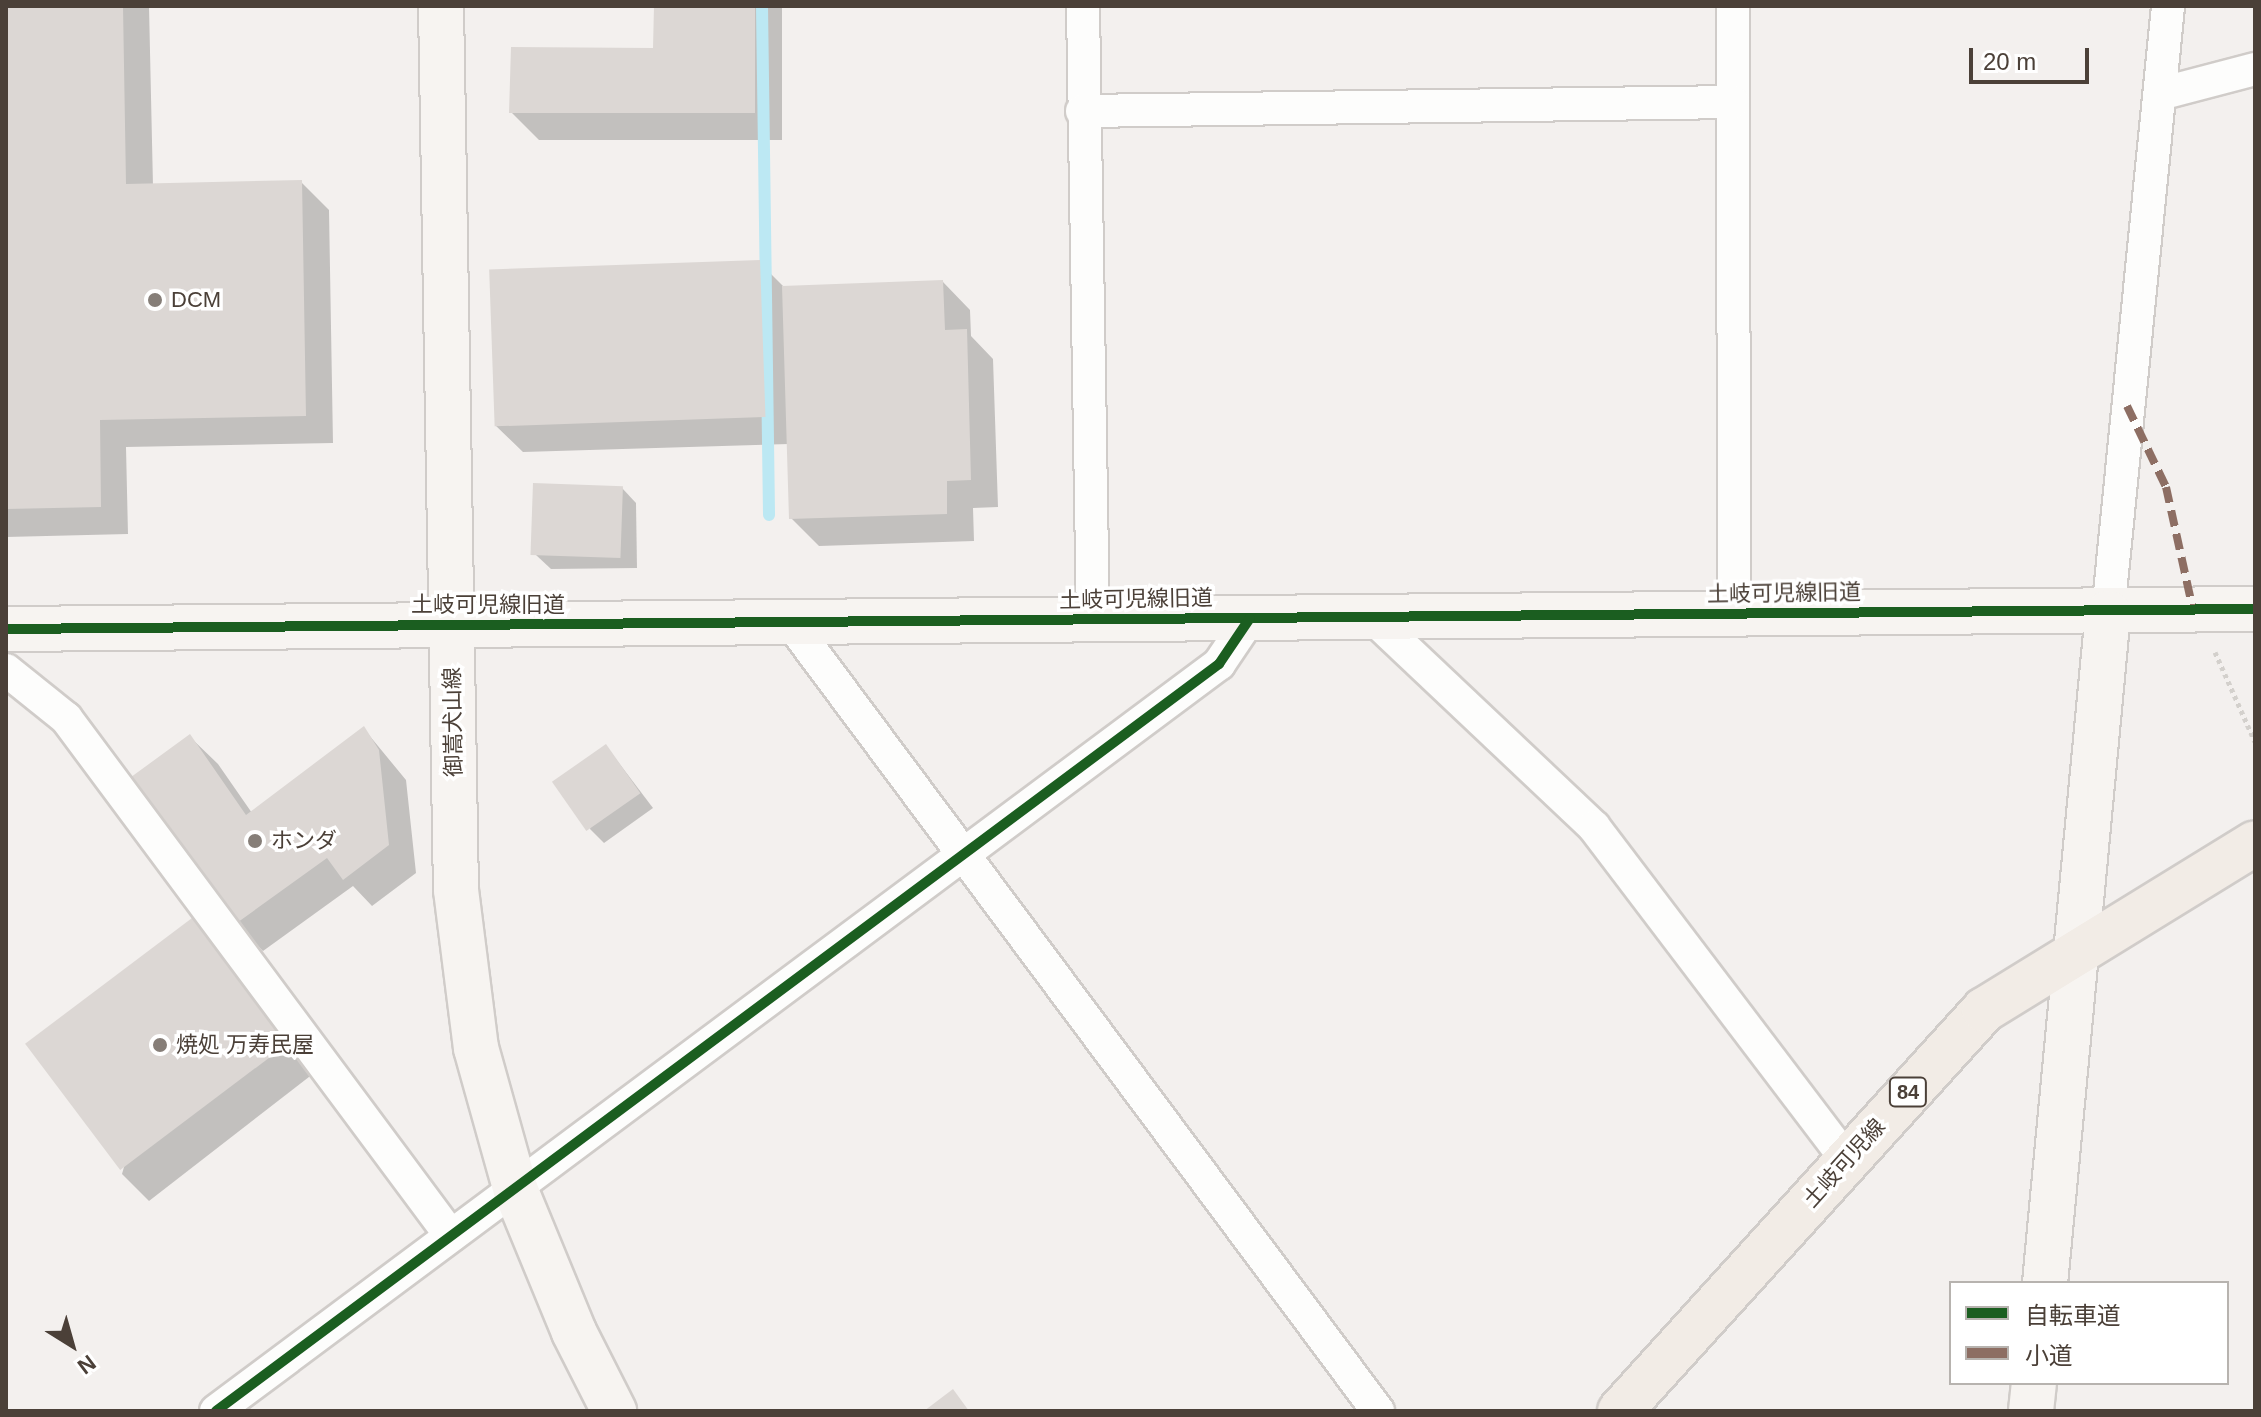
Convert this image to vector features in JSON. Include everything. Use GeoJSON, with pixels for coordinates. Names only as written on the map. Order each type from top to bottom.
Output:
{"type":"FeatureCollection","features":[{"type":"Feature","properties":{"kind":"main road","name":"土岐可児線"},"geometry":{"type":"LineString","coordinates":[[1620,1411],[1984,1010],[2079,947],[2255,843]]}},
{"type":"Feature","properties":{"kind":"street","name":"御嵩犬山線"},"geometry":{"type":"LineString","coordinates":[[441,6],[456,890],[476,1048],[516,1191],[574,1332],[614,1411]]}},
{"type":"Feature","properties":{"kind":"street"},"geometry":{"type":"LineString","coordinates":[[1083,6],[1082,111],[1093,619]]}},
{"type":"Feature","properties":{"kind":"street"},"geometry":{"type":"LineString","coordinates":[[1733,6],[1734,613]]}},
{"type":"Feature","properties":{"kind":"street"},"geometry":{"type":"LineString","coordinates":[[2045,1281],[2168,6]]}},
{"type":"Feature","properties":{"kind":"street"},"geometry":{"type":"LineString","coordinates":[[2160,94],[2255,69]]}},
{"type":"Feature","properties":{"kind":"street"},"geometry":{"type":"LineString","coordinates":[[1082,111],[1733,102]]}},
{"type":"Feature","properties":{"kind":"street","name":"土岐可児線旧道"},"geometry":{"type":"LineString","coordinates":[[10,632],[1371,616],[2108,613],[2255,609]]}},
{"type":"Feature","properties":{"kind":"street"},"geometry":{"type":"LineString","coordinates":[[1371,616],[1594,827],[1846,1159]]}},
{"type":"Feature","properties":{"kind":"street"},"geometry":{"type":"LineString","coordinates":[[216,1411],[516,1191],[1219,664],[1250,618]]}},
{"type":"Feature","properties":{"kind":"street"},"geometry":{"type":"LineString","coordinates":[[791,623],[1378,1411]]}},
{"type":"Feature","properties":{"kind":"street"},"geometry":{"type":"LineString","coordinates":[[6,670],[66,718],[451,1236]]}},
{"type":"Feature","properties":{"kind":"street"},"geometry":{"type":"LineString","coordinates":[[2031,1411],[2034,1385]]}},
{"type":"Feature","properties":{"kind":"path"},"geometry":{"type":"LineString","coordinates":[[2193,610],[2255,742]]}},
{"type":"Feature","properties":{"kind":"building","name":"DCM"},"geometry":{"type":"Polygon","coordinates":[[[6,6],[123,6],[126,184],[302,180],[306,416],[100,420],[101,507],[6,509],[6,6]]]}},
{"type":"Feature","properties":{"kind":"building"},"geometry":{"type":"Polygon","coordinates":[[[654,6],[755,6],[755,113],[509,113],[511,47],[653,48],[654,6]]]}},
{"type":"Feature","properties":{"kind":"building"},"geometry":{"type":"Polygon","coordinates":[[[760,260],[765,417],[495,426],[489,269],[760,260]]]}},
{"type":"Feature","properties":{"kind":"building"},"geometry":{"type":"Polygon","coordinates":[[[943,280],[945,330],[967,329],[971,480],[947,481],[947,514],[789,519],[782,286],[943,280]]]}},
{"type":"Feature","properties":{"kind":"building"},"geometry":{"type":"Polygon","coordinates":[[[533,483],[623,486],[620,558],[530,555],[533,483]]]}},
{"type":"Feature","properties":{"kind":"building"},"geometry":{"type":"Polygon","coordinates":[[[364,726],[379,750],[389,845],[343,880],[327,858],[234,925],[127,780],[190,734],[246,815],[364,726]]]}},
{"type":"Feature","properties":{"kind":"building"},"geometry":{"type":"Polygon","coordinates":[[[606,744],[640,793],[586,831],[552,782],[606,744]]]}},
{"type":"Feature","properties":{"kind":"building","name":"焼処 万寿民屋"},"geometry":{"type":"Polygon","coordinates":[[[196,915],[291,1041],[120,1170],[25,1044],[196,915]]]}},
{"type":"Feature","properties":{"kind":"building"},"geometry":{"type":"Polygon","coordinates":[[[953,1389],[969,1411],[924,1411],[953,1389]]]}},
{"type":"Feature","properties":{"kind":"waterway"},"geometry":{"type":"LineString","coordinates":[[762,6],[769,515]]}},
{"type":"Feature","properties":{"kind":"marked path"},"geometry":{"type":"LineString","coordinates":[[2127,406],[2166,487],[2193,610]]}},
{"type":"Feature","properties":{"kind":"cycle path"},"geometry":{"type":"LineString","coordinates":[[6,629],[2255,609]]}},
{"type":"Feature","properties":{"kind":"cycle path"},"geometry":{"type":"LineString","coordinates":[[216,1411],[1219,664],[1250,618]]}},
{"type":"Feature","properties":{"kind":"place","name":"DCM"},"geometry":{"type":"Point","coordinates":[155,300]}},
{"type":"Feature","properties":{"kind":"place","name":"ホンダ"},"geometry":{"type":"Point","coordinates":[255,841]}},
{"type":"Feature","properties":{"kind":"place","name":"焼処 万寿民屋"},"geometry":{"type":"Point","coordinates":[160,1045]}}]}
